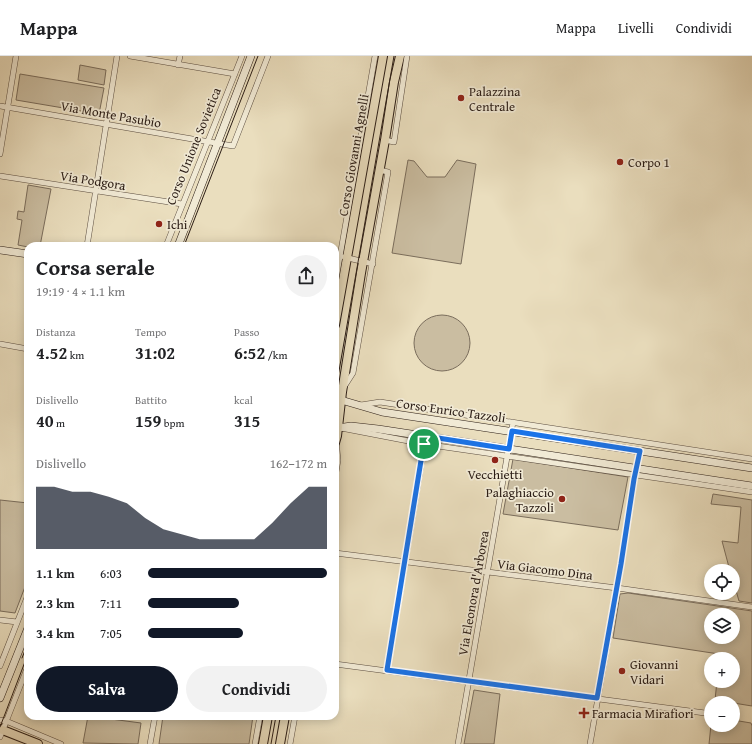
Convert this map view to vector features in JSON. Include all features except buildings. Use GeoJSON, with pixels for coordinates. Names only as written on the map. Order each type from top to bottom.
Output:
{"type":"FeatureCollection","features":[{"type":"Feature","properties":{"kind":"main road","name":"Corso Giovanni Agnelli"},"geometry":{"type":"LineString","coordinates":[[339,295],[344,257],[383,56]]}},
{"type":"Feature","properties":{"kind":"main road"},"geometry":{"type":"LineString","coordinates":[[339,398],[342,390],[394,82],[400,56]]}},
{"type":"Feature","properties":{"kind":"main road"},"geometry":{"type":"LineString","coordinates":[[263,744],[267,720]]}},
{"type":"Feature","properties":{"kind":"main road"},"geometry":{"type":"LineString","coordinates":[[280,744],[284,720]]}},
{"type":"Feature","properties":{"kind":"main road"},"geometry":{"type":"LineString","coordinates":[[1,732],[38,744]]}},
{"type":"Feature","properties":{"kind":"street"},"geometry":{"type":"LineString","coordinates":[[0,154],[16,56]]}},
{"type":"Feature","properties":{"kind":"street"},"geometry":{"type":"LineString","coordinates":[[88,242],[117,56]]}},
{"type":"Feature","properties":{"kind":"street"},"geometry":{"type":"LineString","coordinates":[[130,56],[235,74]]}},
{"type":"Feature","properties":{"kind":"street"},"geometry":{"type":"LineString","coordinates":[[178,65],[180,56]]}},
{"type":"Feature","properties":{"kind":"street","name":"Corso Unione Sovietica"},"geometry":{"type":"LineString","coordinates":[[168,242],[242,56]]}},
{"type":"Feature","properties":{"kind":"street","name":"Corso Unione Sovietica"},"geometry":{"type":"LineString","coordinates":[[180,242],[251,56]]}},
{"type":"Feature","properties":{"kind":"street","name":"Corso Unione Sovietica"},"geometry":{"type":"LineString","coordinates":[[218,143],[233,146],[268,56]]}},
{"type":"Feature","properties":{"kind":"street","name":"Corso Giovanni Agnelli"},"geometry":{"type":"LineString","coordinates":[[339,273],[344,257],[376,56]]}},
{"type":"Feature","properties":{"kind":"street"},"geometry":{"type":"LineString","coordinates":[[385,140],[394,142],[407,56]]}},
{"type":"Feature","properties":{"kind":"street","name":"Via Monte Pasubio"},"geometry":{"type":"LineString","coordinates":[[0,106],[218,143]]}},
{"type":"Feature","properties":{"kind":"street"},"geometry":{"type":"LineString","coordinates":[[342,390],[353,373],[373,264],[388,172],[379,170]]}},
{"type":"Feature","properties":{"kind":"street","name":"Via Podgora"},"geometry":{"type":"LineString","coordinates":[[0,176],[96,192],[182,204]]}},
{"type":"Feature","properties":{"kind":"street"},"geometry":{"type":"LineString","coordinates":[[0,250],[24,253]]}},
{"type":"Feature","properties":{"kind":"street"},"geometry":{"type":"LineString","coordinates":[[344,257],[373,264]]}},
{"type":"Feature","properties":{"kind":"street"},"geometry":{"type":"LineString","coordinates":[[0,344],[24,348]]}},
{"type":"Feature","properties":{"kind":"street","name":"Corso Enrico Tazzoli"},"geometry":{"type":"LineString","coordinates":[[339,400],[382,412],[752,468]]}},
{"type":"Feature","properties":{"kind":"street","name":"Corso Enrico Tazzoli"},"geometry":{"type":"LineString","coordinates":[[360,406],[380,402],[752,459]]}},
{"type":"Feature","properties":{"kind":"street","name":"Via Eleonora d'Arborea"},"geometry":{"type":"LineString","coordinates":[[458,744],[513,422]]}},
{"type":"Feature","properties":{"kind":"street"},"geometry":{"type":"LineString","coordinates":[[339,428],[352,426],[425,440],[636,471],[752,486]]}},
{"type":"Feature","properties":{"kind":"street"},"geometry":{"type":"LineString","coordinates":[[387,670],[425,440]]}},
{"type":"Feature","properties":{"kind":"street"},"geometry":{"type":"LineString","coordinates":[[590,744],[634,479],[640,451]]}},
{"type":"Feature","properties":{"kind":"street"},"geometry":{"type":"LineString","coordinates":[[636,471],[752,492]]}},
{"type":"Feature","properties":{"kind":"street","name":"Via Giacomo Dina"},"geometry":{"type":"LineString","coordinates":[[339,554],[617,588],[752,607]]}},
{"type":"Feature","properties":{"kind":"street"},"geometry":{"type":"LineString","coordinates":[[0,666],[24,605]]}},
{"type":"Feature","properties":{"kind":"street"},"geometry":{"type":"LineString","coordinates":[[0,620],[17,622]]}},
{"type":"Feature","properties":{"kind":"street"},"geometry":{"type":"LineString","coordinates":[[0,698],[24,638]]}},
{"type":"Feature","properties":{"kind":"street"},"geometry":{"type":"LineString","coordinates":[[339,664],[704,713]]}},
{"type":"Feature","properties":{"kind":"street"},"geometry":{"type":"LineString","coordinates":[[1,732],[24,676]]}},
{"type":"Feature","properties":{"kind":"street"},"geometry":{"type":"LineString","coordinates":[[0,720],[6,721],[61,744]]}},
{"type":"Feature","properties":{"kind":"street"},"geometry":{"type":"LineString","coordinates":[[150,744],[154,720]]}},
{"type":"Feature","properties":{"kind":"street"},"geometry":{"type":"LineString","coordinates":[[255,744],[259,720]]}},
{"type":"Feature","properties":{"kind":"street"},"geometry":{"type":"LineString","coordinates":[[290,744],[294,720]]}},
{"type":"Feature","properties":{"kind":"shaded area"},"geometry":{"type":"Polygon","coordinates":[[[80,65],[106,70],[104,85],[78,80],[80,65]]]}},
{"type":"Feature","properties":{"kind":"shaded area"},"geometry":{"type":"Polygon","coordinates":[[[20,74],[104,88],[99,114],[16,100],[20,74]]]}},
{"type":"Feature","properties":{"kind":"shaded area"},"geometry":{"type":"Polygon","coordinates":[[[408,160],[414,161],[427,177],[445,177],[457,160],[476,164],[461,264],[392,253],[408,160]]]}},
{"type":"Feature","properties":{"kind":"shaded area"},"geometry":{"type":"Polygon","coordinates":[[[28,185],[51,189],[41,242],[24,242],[24,246],[18,245],[22,220],[17,219],[18,211],[24,212],[28,185]]]}},
{"type":"Feature","properties":{"kind":"shaded area"},"geometry":{"type":"Polygon","coordinates":[[[436,315],[448,315],[462,323],[470,337],[468,354],[462,363],[448,371],[436,371],[426,366],[419,359],[414,349],[414,337],[419,327],[426,320],[436,315]]]}},
{"type":"Feature","properties":{"kind":"shaded area","name":"Palaghiaccio Tazzoli"},"geometry":{"type":"Polygon","coordinates":[[[513,459],[628,477],[618,530],[503,514],[513,459]]]}},
{"type":"Feature","properties":{"kind":"shaded area"},"geometry":{"type":"Polygon","coordinates":[[[713,494],[752,500],[752,603],[739,601],[740,564],[728,564],[722,541],[738,543],[741,507],[711,504],[713,494]]]}},
{"type":"Feature","properties":{"kind":"shaded area"},"geometry":{"type":"Polygon","coordinates":[[[0,500],[24,503],[24,589],[15,613],[0,611],[0,500]]]}},
{"type":"Feature","properties":{"kind":"shaded area"},"geometry":{"type":"Polygon","coordinates":[[[628,593],[731,608],[704,608],[704,644],[740,644],[740,609],[752,611],[752,706],[740,704],[740,696],[715,696],[716,688],[740,688],[740,652],[706,652],[613,638],[620,594],[628,593]]]}},
{"type":"Feature","properties":{"kind":"shaded area"},"geometry":{"type":"Polygon","coordinates":[[[474,690],[500,694],[494,744],[464,744],[474,690]]]}},
{"type":"Feature","properties":{"kind":"shaded area"},"geometry":{"type":"Polygon","coordinates":[[[87,720],[118,720],[141,723],[138,744],[83,743],[87,720]]]}},
{"type":"Feature","properties":{"kind":"shaded area"},"geometry":{"type":"Polygon","coordinates":[[[162,720],[252,720],[249,744],[159,744],[162,720]]]}},
{"type":"Feature","properties":{"kind":"shaded area"},"geometry":{"type":"Polygon","coordinates":[[[740,721],[751,723],[752,744],[709,744],[710,732],[740,732],[740,721]]]}},
{"type":"Feature","properties":{"kind":"tram line"},"geometry":{"type":"LineString","coordinates":[[186,242],[258,56]]}},
{"type":"Feature","properties":{"kind":"tram line"},"geometry":{"type":"LineString","coordinates":[[339,371],[394,56]]}},
{"type":"Feature","properties":{"kind":"tram line"},"geometry":{"type":"LineString","coordinates":[[22,658],[24,653]]}},
{"type":"Feature","properties":{"kind":"tram line"},"geometry":{"type":"LineString","coordinates":[[0,727],[24,664]]}},
{"type":"Feature","properties":{"kind":"tram line"},"geometry":{"type":"LineString","coordinates":[[271,744],[275,720]]}},
{"type":"Feature","properties":{"kind":"place","name":"Palazzina Centrale"},"geometry":{"type":"Point","coordinates":[461,98]}},
{"type":"Feature","properties":{"kind":"place","name":"Corpo 1"},"geometry":{"type":"Point","coordinates":[620,162]}},
{"type":"Feature","properties":{"kind":"place","name":"Ichi"},"geometry":{"type":"Point","coordinates":[159,224]}},
{"type":"Feature","properties":{"kind":"place","name":"Vecchietti"},"geometry":{"type":"Point","coordinates":[495,460]}},
{"type":"Feature","properties":{"kind":"place","name":"Palaghiaccio Tazzoli"},"geometry":{"type":"Point","coordinates":[562,499]}},
{"type":"Feature","properties":{"kind":"place","name":"Giovanni Vidari"},"geometry":{"type":"Point","coordinates":[622,671]}},
{"type":"Feature","properties":{"kind":"place","name":"Farmacia Mirafiori"},"geometry":{"type":"Point","coordinates":[584,713]}},
{"type":"Feature","properties":{"kind":"route"},"geometry":{"type":"LineString","coordinates":[[512,431],[640,451],[597,698],[387,670],[424,444],[425,436],[509,449],[512,431]]}}]}
